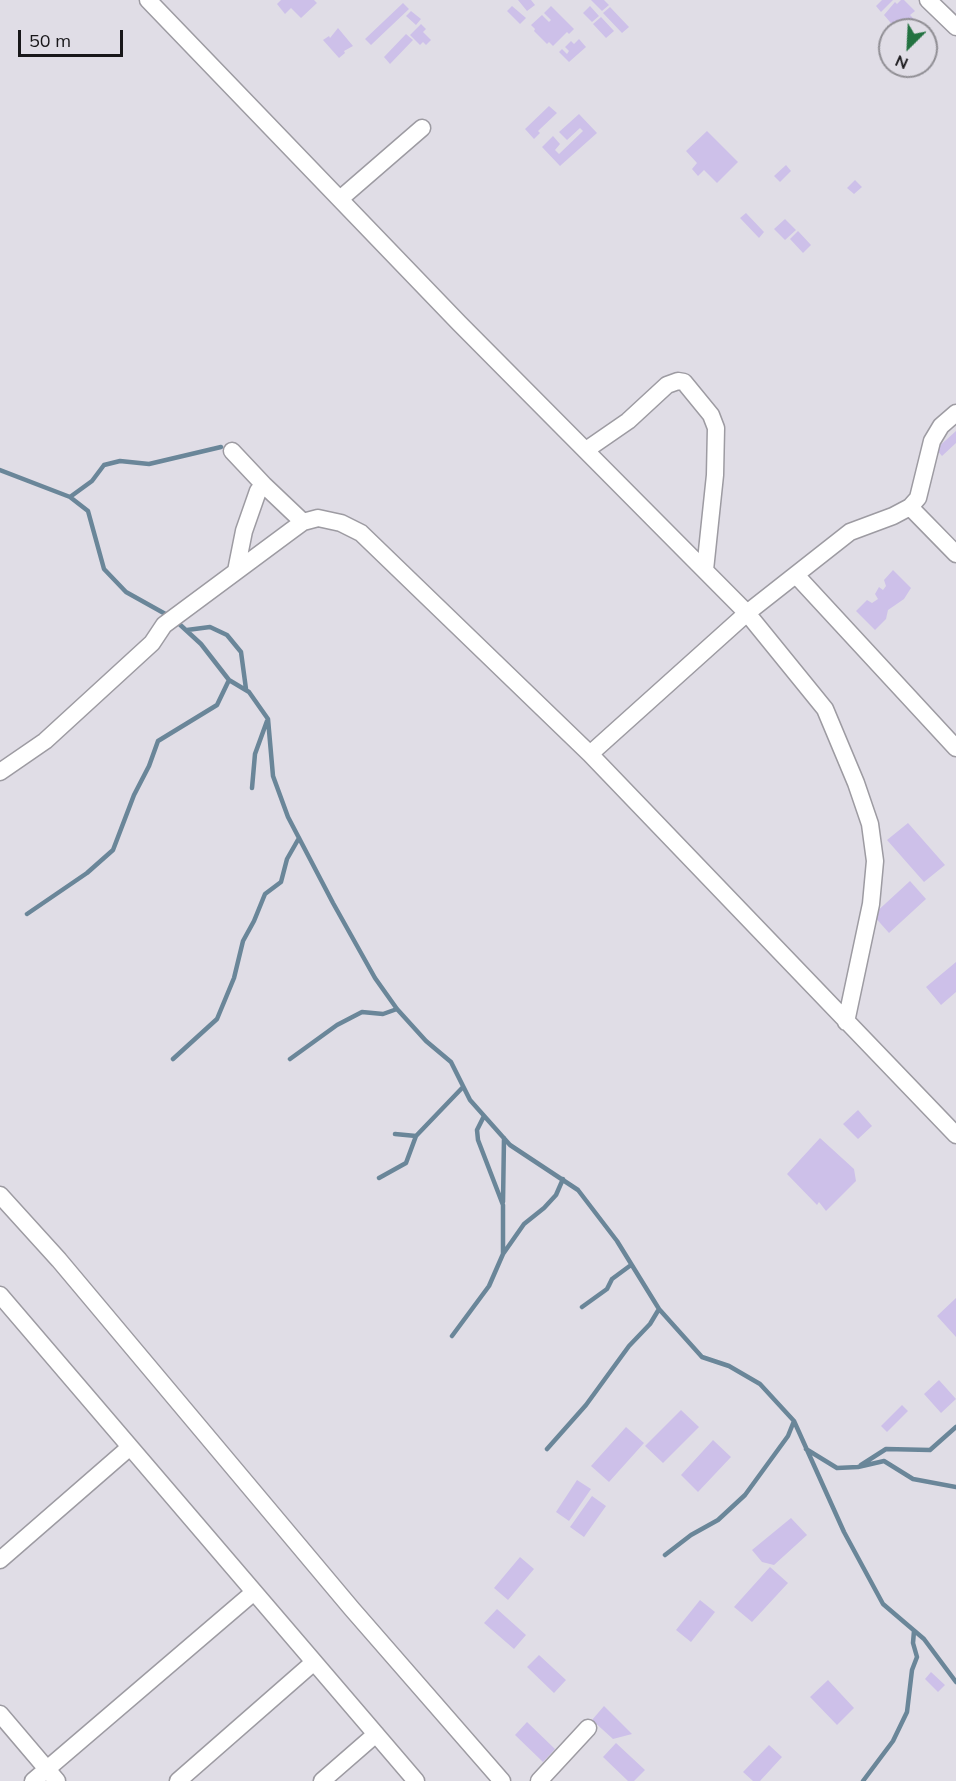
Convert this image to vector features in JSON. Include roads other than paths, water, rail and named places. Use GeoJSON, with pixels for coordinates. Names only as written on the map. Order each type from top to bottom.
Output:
{"type":"FeatureCollection","features":[{"type":"Feature","properties":{"kind":"street"},"geometry":{"type":"LineString","coordinates":[[148,0],[459,323],[747,613],[825,709],[856,783],[870,824],[875,861],[872,904],[846,1022]]}},
{"type":"Feature","properties":{"kind":"street"},"geometry":{"type":"LineString","coordinates":[[928,0],[956,27]]}},
{"type":"Feature","properties":{"kind":"street"},"geometry":{"type":"LineString","coordinates":[[340,199],[422,128]]}},
{"type":"Feature","properties":{"kind":"street"},"geometry":{"type":"LineString","coordinates":[[586,450],[628,421],[667,385],[678,381],[684,382],[711,415],[716,428],[715,475],[705,570]]}},
{"type":"Feature","properties":{"kind":"street"},"geometry":{"type":"LineString","coordinates":[[590,754],[747,613],[850,532],[910,507],[918,498],[932,441],[941,426],[956,413]]}},
{"type":"Feature","properties":{"kind":"street"},"geometry":{"type":"LineString","coordinates":[[232,451],[303,522]]}},
{"type":"Feature","properties":{"kind":"street"},"geometry":{"type":"LineString","coordinates":[[236,571],[251,511],[258,490],[264,485]]}},
{"type":"Feature","properties":{"kind":"street"},"geometry":{"type":"LineString","coordinates":[[910,507],[956,554]]}},
{"type":"Feature","properties":{"kind":"street"},"geometry":{"type":"LineString","coordinates":[[0,771],[45,741],[152,644],[164,625],[303,522],[318,518],[341,522],[362,533],[590,754],[956,1135]]}},
{"type":"Feature","properties":{"kind":"street"},"geometry":{"type":"LineString","coordinates":[[796,575],[956,748]]}},
{"type":"Feature","properties":{"kind":"street"},"geometry":{"type":"LineString","coordinates":[[0,1195],[59,1260],[502,1781]]}},
{"type":"Feature","properties":{"kind":"street"},"geometry":{"type":"LineString","coordinates":[[0,1295],[416,1781]]}},
{"type":"Feature","properties":{"kind":"street"},"geometry":{"type":"LineString","coordinates":[[0,1560],[130,1447]]}},
{"type":"Feature","properties":{"kind":"street"},"geometry":{"type":"LineString","coordinates":[[33,1781],[52,1775],[254,1592]]}},
{"type":"Feature","properties":{"kind":"street"},"geometry":{"type":"LineString","coordinates":[[178,1781],[314,1662]]}},
{"type":"Feature","properties":{"kind":"street"},"geometry":{"type":"LineString","coordinates":[[0,1714],[52,1775]]}},
{"type":"Feature","properties":{"kind":"street"},"geometry":{"type":"LineString","coordinates":[[539,1781],[588,1728]]}},
{"type":"Feature","properties":{"kind":"street"},"geometry":{"type":"LineString","coordinates":[[322,1781],[376,1734]]}},
{"type":"Feature","properties":{"kind":"waterway"},"geometry":{"type":"LineString","coordinates":[[70,497],[92,481],[104,465],[120,461],[149,464],[221,447]]}},
{"type":"Feature","properties":{"kind":"waterway"},"geometry":{"type":"LineString","coordinates":[[0,470],[70,497],[88,511],[104,569],[126,592],[169,616]]}},
{"type":"Feature","properties":{"kind":"waterway"},"geometry":{"type":"LineString","coordinates":[[176,621],[201,644],[229,680],[249,692],[268,719],[273,776],[288,817],[375,978],[397,1009],[426,1041],[451,1062],[470,1100],[510,1145],[578,1190],[617,1241],[659,1309],[702,1357],[729,1366],[760,1384],[794,1421],[844,1532],[883,1604],[924,1639],[956,1682]]}},
{"type":"Feature","properties":{"kind":"waterway"},"geometry":{"type":"LineString","coordinates":[[187,630],[210,627],[227,635],[241,652],[246,689]]}},
{"type":"Feature","properties":{"kind":"waterway"},"geometry":{"type":"LineString","coordinates":[[27,914],[87,873],[113,850],[158,741],[217,705],[229,680]]}},
{"type":"Feature","properties":{"kind":"waterway"},"geometry":{"type":"LineString","coordinates":[[252,788],[255,754],[267,721]]}},
{"type":"Feature","properties":{"kind":"waterway"},"geometry":{"type":"LineString","coordinates":[[173,1059],[217,1019],[234,978],[243,941],[265,894],[281,882],[287,859],[299,838]]}},
{"type":"Feature","properties":{"kind":"waterway"},"geometry":{"type":"LineString","coordinates":[[290,1059],[337,1025],[362,1012],[383,1014],[397,1009]]}},
{"type":"Feature","properties":{"kind":"waterway"},"geometry":{"type":"LineString","coordinates":[[395,1134],[416,1136],[463,1087]]}},
{"type":"Feature","properties":{"kind":"waterway"},"geometry":{"type":"LineString","coordinates":[[484,1116],[477,1130],[478,1140],[503,1205],[503,1254]]}},
{"type":"Feature","properties":{"kind":"waterway"},"geometry":{"type":"LineString","coordinates":[[379,1178],[406,1163],[416,1136]]}},
{"type":"Feature","properties":{"kind":"waterway"},"geometry":{"type":"LineString","coordinates":[[503,1202],[504,1138]]}},
{"type":"Feature","properties":{"kind":"waterway"},"geometry":{"type":"LineString","coordinates":[[452,1336],[489,1286],[503,1254],[524,1224],[556,1195],[563,1179]]}},
{"type":"Feature","properties":{"kind":"waterway"},"geometry":{"type":"LineString","coordinates":[[582,1307],[607,1289],[612,1279],[631,1265]]}},
{"type":"Feature","properties":{"kind":"waterway"},"geometry":{"type":"LineString","coordinates":[[547,1449],[586,1405],[629,1346],[650,1324],[659,1309]]}},
{"type":"Feature","properties":{"kind":"waterway"},"geometry":{"type":"LineString","coordinates":[[665,1555],[691,1535],[718,1520],[745,1495],[788,1436],[794,1421]]}},
{"type":"Feature","properties":{"kind":"waterway"},"geometry":{"type":"LineString","coordinates":[[861,1465],[886,1449],[930,1450],[956,1427]]}},
{"type":"Feature","properties":{"kind":"waterway"},"geometry":{"type":"LineString","coordinates":[[806,1449],[837,1468],[858,1467],[884,1461],[913,1479],[956,1487]]}},
{"type":"Feature","properties":{"kind":"waterway"},"geometry":{"type":"LineString","coordinates":[[863,1781],[893,1741],[907,1712],[912,1670],[917,1657],[913,1643],[914,1631]]}}]}
